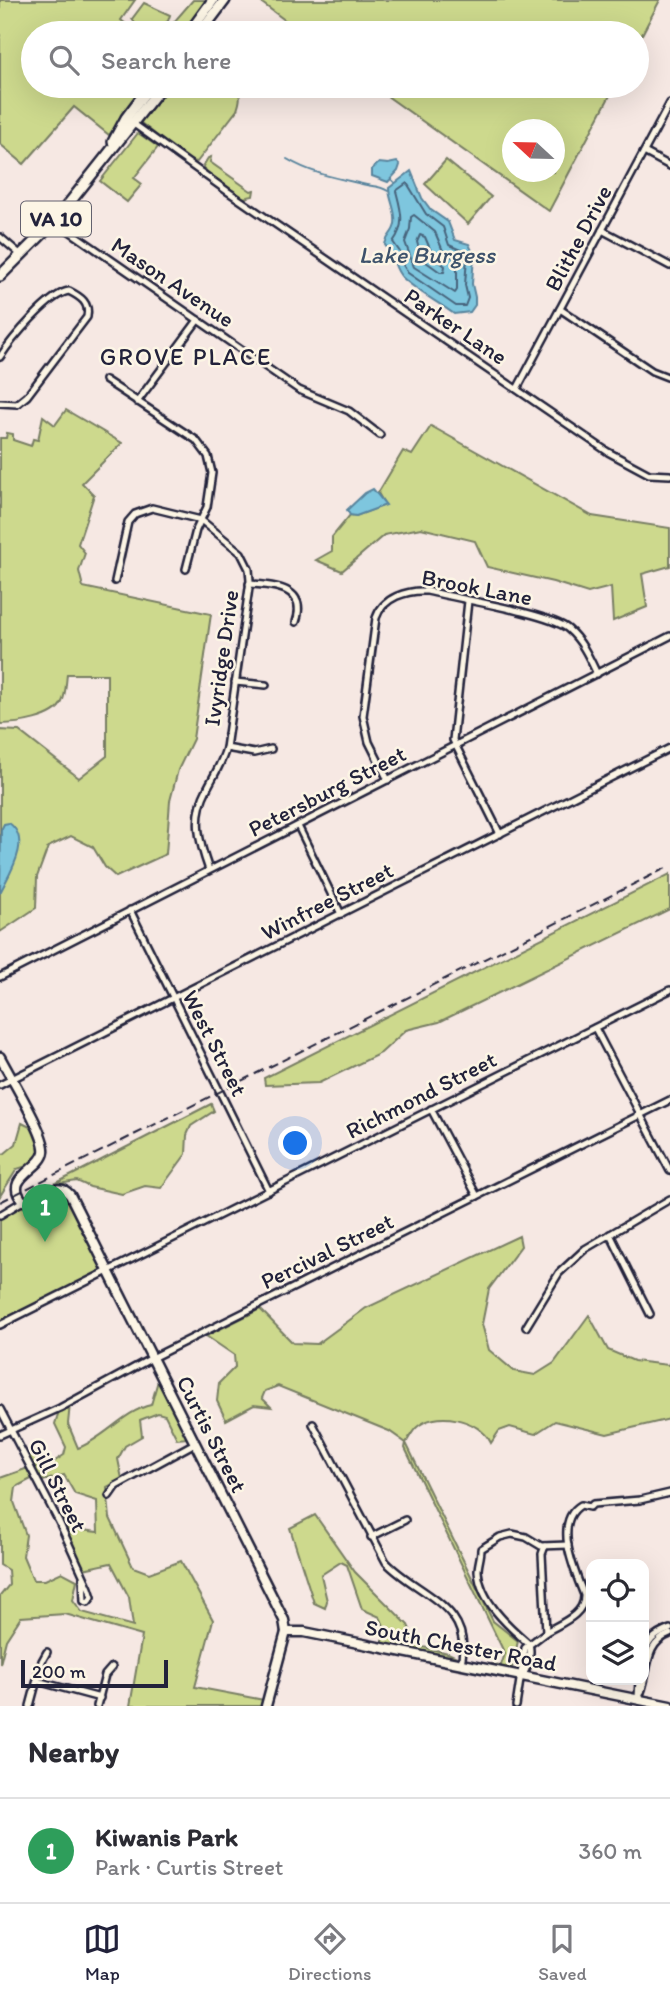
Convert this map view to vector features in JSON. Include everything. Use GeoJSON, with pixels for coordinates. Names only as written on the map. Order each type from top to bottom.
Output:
{"type":"FeatureCollection","features":[{"type":"Feature","properties":{"kind":"main road"},"geometry":{"type":"LineString","coordinates":[[198,21],[213,0]]}},
{"type":"Feature","properties":{"kind":"main road"},"geometry":{"type":"LineString","coordinates":[[209,21],[225,0]]}},
{"type":"Feature","properties":{"kind":"main road","name":"VA 10"},"geometry":{"type":"LineString","coordinates":[[130,121],[143,98]]}},
{"type":"Feature","properties":{"kind":"main road","name":"VA 10"},"geometry":{"type":"LineString","coordinates":[[0,276],[55,221],[130,121],[151,98]]}},
{"type":"Feature","properties":{"kind":"street","name":"Blithe Drive"},"geometry":{"type":"LineString","coordinates":[[517,388],[670,103]]}},
{"type":"Feature","properties":{"kind":"street","name":"Parker Lane"},"geometry":{"type":"LineString","coordinates":[[130,121],[229,192],[621,460],[649,474],[662,477],[670,475]]}},
{"type":"Feature","properties":{"kind":"street"},"geometry":{"type":"LineString","coordinates":[[644,152],[670,166]]}},
{"type":"Feature","properties":{"kind":"street","name":"Mason Avenue"},"geometry":{"type":"LineString","coordinates":[[55,221],[299,390],[349,411],[380,435]]}},
{"type":"Feature","properties":{"kind":"street"},"geometry":{"type":"LineString","coordinates":[[602,230],[670,266]]}},
{"type":"Feature","properties":{"kind":"street"},"geometry":{"type":"LineString","coordinates":[[0,237],[22,256]]}},
{"type":"Feature","properties":{"kind":"street"},"geometry":{"type":"LineString","coordinates":[[0,403],[17,404],[27,396],[87,317],[86,303],[69,291],[59,293],[1,353]]}},
{"type":"Feature","properties":{"kind":"street"},"geometry":{"type":"LineString","coordinates":[[560,309],[652,371],[670,377]]}},
{"type":"Feature","properties":{"kind":"street"},"geometry":{"type":"LineString","coordinates":[[137,402],[198,320]]}},
{"type":"Feature","properties":{"kind":"street"},"geometry":{"type":"LineString","coordinates":[[105,380],[204,448],[212,473],[207,507],[196,530],[186,569]]}},
{"type":"Feature","properties":{"kind":"street","name":"Ivyridge Drive"},"geometry":{"type":"LineString","coordinates":[[115,581],[123,548],[124,530],[128,522],[135,514],[152,508],[201,520],[241,553],[249,569],[226,748],[217,772],[204,793],[199,811],[199,840],[209,870]]}},
{"type":"Feature","properties":{"kind":"street"},"geometry":{"type":"LineString","coordinates":[[249,583],[276,586],[291,593],[298,604],[296,622]]}},
{"type":"Feature","properties":{"kind":"street","name":"Brook Lane"},"geometry":{"type":"LineString","coordinates":[[388,780],[369,742],[363,716],[378,612],[389,601],[410,591],[427,591],[538,616],[566,626],[581,643],[597,674]]}},
{"type":"Feature","properties":{"kind":"street"},"geometry":{"type":"LineString","coordinates":[[468,601],[452,735],[455,747],[500,834]]}},
{"type":"Feature","properties":{"kind":"street","name":"Petersburg Street"},"geometry":{"type":"LineString","coordinates":[[0,976],[670,636]]}},
{"type":"Feature","properties":{"kind":"street"},"geometry":{"type":"LineString","coordinates":[[235,682],[266,685]]}},
{"type":"Feature","properties":{"kind":"street"},"geometry":{"type":"LineString","coordinates":[[226,748],[254,753],[271,748]]}},
{"type":"Feature","properties":{"kind":"street","name":"Winfree Street"},"geometry":{"type":"LineString","coordinates":[[0,1085],[670,748]]}},
{"type":"Feature","properties":{"kind":"street"},"geometry":{"type":"LineString","coordinates":[[298,826],[341,914]]}},
{"type":"Feature","properties":{"kind":"street","name":"West Street"},"geometry":{"type":"LineString","coordinates":[[130,910],[270,1191]]}},
{"type":"Feature","properties":{"kind":"street","name":"Richmond Street"},"geometry":{"type":"LineString","coordinates":[[0,1325],[670,990]]}},
{"type":"Feature","properties":{"kind":"street"},"geometry":{"type":"LineString","coordinates":[[595,1028],[670,1171]]}},
{"type":"Feature","properties":{"kind":"street"},"geometry":{"type":"LineString","coordinates":[[0,1057],[38,1129],[44,1149],[40,1161],[20,1179],[18,1194],[23,1201],[0,1215]]}},
{"type":"Feature","properties":{"kind":"street","name":"Percival Street"},"geometry":{"type":"LineString","coordinates":[[0,1435],[60,1408],[152,1358],[670,1100]]}},
{"type":"Feature","properties":{"kind":"street"},"geometry":{"type":"LineString","coordinates":[[431,1110],[477,1196]]}},
{"type":"Feature","properties":{"kind":"street","name":"Curtis Street"},"geometry":{"type":"LineString","coordinates":[[23,1201],[28,1202],[62,1189],[72,1198],[284,1620],[286,1632]]}},
{"type":"Feature","properties":{"kind":"street"},"geometry":{"type":"LineString","coordinates":[[526,1327],[559,1273],[584,1250],[670,1199]]}},
{"type":"Feature","properties":{"kind":"street"},"geometry":{"type":"LineString","coordinates":[[610,1234],[650,1314]]}},
{"type":"Feature","properties":{"kind":"street","name":"Gill Street"},"geometry":{"type":"LineString","coordinates":[[0,1409],[59,1522],[83,1577]]}},
{"type":"Feature","properties":{"kind":"street"},"geometry":{"type":"LineString","coordinates":[[313,1424],[386,1562],[395,1571],[431,1594],[452,1617],[461,1639],[461,1664]]}},
{"type":"Feature","properties":{"kind":"street"},"geometry":{"type":"LineString","coordinates":[[109,1496],[116,1486],[195,1443]]}},
{"type":"Feature","properties":{"kind":"street"},"geometry":{"type":"LineString","coordinates":[[516,1706],[525,1648],[574,1616],[584,1602],[568,1545],[571,1514],[577,1507],[584,1505],[590,1507],[593,1504],[640,1500],[670,1493]]}},
{"type":"Feature","properties":{"kind":"street"},"geometry":{"type":"LineString","coordinates":[[371,1537],[405,1520]]}},
{"type":"Feature","properties":{"kind":"street"},"geometry":{"type":"LineString","coordinates":[[529,1644],[507,1625],[483,1589],[478,1574],[481,1549],[500,1536],[512,1534],[526,1536],[545,1546],[568,1545]]}},
{"type":"Feature","properties":{"kind":"street"},"geometry":{"type":"LineString","coordinates":[[545,1546],[542,1554],[546,1632]]}},
{"type":"Feature","properties":{"kind":"street"},"geometry":{"type":"LineString","coordinates":[[649,1643],[654,1636],[670,1631]]}},
{"type":"Feature","properties":{"kind":"street"},"geometry":{"type":"LineString","coordinates":[[638,1699],[652,1648],[657,1640],[670,1631]]}},
{"type":"Feature","properties":{"kind":"street"},"geometry":{"type":"LineString","coordinates":[[266,1706],[286,1632]]}},
{"type":"Feature","properties":{"kind":"street","name":"South Chester Road"},"geometry":{"type":"LineString","coordinates":[[286,1632],[304,1632],[670,1706]]}},
{"type":"Feature","properties":{"kind":"street"},"geometry":{"type":"LineString","coordinates":[[30,1706],[47,1652]]}},
{"type":"Feature","properties":{"kind":"street"},"geometry":{"type":"LineString","coordinates":[[97,1706],[105,1675],[112,1667]]}},
{"type":"Feature","properties":{"kind":"street"},"geometry":{"type":"LineString","coordinates":[[37,1682],[100,1698]]}},
{"type":"Feature","properties":{"kind":"street"},"geometry":{"type":"LineString","coordinates":[[638,1699],[639,1685]]}},
{"type":"Feature","properties":{"kind":"green space"},"geometry":{"type":"Polygon","coordinates":[[[0,0],[135,0],[122,21],[21,21],[21,98],[136,98],[109,135],[74,107],[24,164],[0,144],[0,0]]]}},
{"type":"Feature","properties":{"kind":"green space"},"geometry":{"type":"Polygon","coordinates":[[[193,0],[208,0],[193,21],[175,21],[193,0]]]}},
{"type":"Feature","properties":{"kind":"green space"},"geometry":{"type":"Polygon","coordinates":[[[258,0],[660,0],[649,21],[286,21],[258,0]]]}},
{"type":"Feature","properties":{"kind":"green space"},"geometry":{"type":"Polygon","coordinates":[[[144,3],[170,15],[168,21],[132,19],[144,3]]]}},
{"type":"Feature","properties":{"kind":"green space"},"geometry":{"type":"Polygon","coordinates":[[[156,98],[240,98],[237,110],[197,162],[188,160],[141,123],[156,98]]]}},
{"type":"Feature","properties":{"kind":"green space"},"geometry":{"type":"Polygon","coordinates":[[[390,98],[609,98],[565,181],[565,119],[502,119],[502,178],[390,98]]]}},
{"type":"Feature","properties":{"kind":"green space"},"geometry":{"type":"Polygon","coordinates":[[[138,133],[158,147],[134,178],[142,184],[127,202],[100,181],[138,133]]]}},
{"type":"Feature","properties":{"kind":"green space"},"geometry":{"type":"Polygon","coordinates":[[[211,157],[210,162],[251,191],[254,190],[253,196],[243,198],[207,172],[203,166],[211,157]]]}},
{"type":"Feature","properties":{"kind":"green space"},"geometry":{"type":"Polygon","coordinates":[[[446,160],[491,197],[468,224],[425,184],[446,160]]]}},
{"type":"Feature","properties":{"kind":"green space"},"geometry":{"type":"Polygon","coordinates":[[[508,182],[564,182],[549,211],[508,182]]]}},
{"type":"Feature","properties":{"kind":"green space"},"geometry":{"type":"Polygon","coordinates":[[[66,410],[122,443],[82,483],[94,495],[78,544],[85,553],[79,571],[83,587],[211,614],[193,739],[178,770],[170,801],[166,854],[116,877],[105,867],[93,847],[71,836],[48,847],[37,877],[36,908],[0,932],[0,730],[19,731],[79,778],[107,756],[107,674],[67,674],[63,699],[52,713],[25,722],[0,724],[0,438],[6,438],[7,433],[13,434],[13,440],[31,446],[33,439],[38,440],[43,416],[55,425],[66,410]]]}},
{"type":"Feature","properties":{"kind":"green space"},"geometry":{"type":"Polygon","coordinates":[[[431,426],[592,516],[670,528],[670,566],[642,574],[647,607],[613,621],[611,587],[588,593],[487,567],[475,541],[421,528],[384,535],[342,571],[316,560],[332,551],[332,537],[350,515],[356,516],[385,505],[378,493],[403,451],[412,455],[431,426]]]}},
{"type":"Feature","properties":{"kind":"green space"},"geometry":{"type":"Polygon","coordinates":[[[670,874],[670,909],[439,1022],[406,1030],[381,1053],[319,1083],[265,1085],[264,1078],[670,874]]]}},
{"type":"Feature","properties":{"kind":"green space"},"geometry":{"type":"Polygon","coordinates":[[[211,1104],[214,1111],[191,1126],[187,1135],[186,1154],[161,1188],[145,1186],[122,1194],[90,1187],[77,1181],[58,1184],[35,1194],[211,1104]]]}},
{"type":"Feature","properties":{"kind":"green space"},"geometry":{"type":"Polygon","coordinates":[[[22,1123],[36,1130],[42,1150],[33,1164],[17,1169],[0,1196],[0,1153],[4,1154],[16,1144],[22,1123]]]}},
{"type":"Feature","properties":{"kind":"green space"},"geometry":{"type":"Polygon","coordinates":[[[59,1188],[67,1191],[103,1270],[0,1321],[0,1214],[23,1201],[59,1188]]]}},
{"type":"Feature","properties":{"kind":"green space"},"geometry":{"type":"Polygon","coordinates":[[[519,1236],[521,1246],[489,1289],[482,1324],[489,1350],[514,1371],[535,1375],[554,1363],[589,1315],[608,1350],[634,1361],[668,1365],[670,1362],[670,1419],[607,1434],[555,1421],[535,1434],[510,1427],[499,1431],[491,1443],[477,1428],[467,1423],[457,1419],[434,1419],[416,1428],[406,1443],[389,1431],[278,1386],[265,1391],[262,1398],[271,1407],[254,1405],[226,1420],[217,1401],[219,1383],[235,1367],[234,1355],[206,1336],[260,1309],[293,1343],[317,1344],[366,1308],[519,1236]]]}},
{"type":"Feature","properties":{"kind":"green space"},"geometry":{"type":"Polygon","coordinates":[[[159,1377],[189,1438],[177,1439],[165,1415],[158,1413],[140,1420],[142,1436],[125,1446],[118,1459],[122,1479],[107,1487],[110,1518],[133,1567],[149,1573],[181,1561],[213,1620],[195,1687],[264,1700],[263,1706],[130,1706],[142,1636],[65,1614],[21,1617],[6,1640],[0,1664],[0,1596],[9,1585],[8,1570],[0,1565],[0,1478],[28,1468],[33,1478],[16,1487],[14,1502],[26,1535],[23,1556],[33,1580],[45,1580],[62,1572],[77,1580],[73,1600],[82,1612],[133,1626],[129,1597],[111,1563],[83,1569],[59,1518],[72,1515],[82,1530],[98,1532],[97,1501],[75,1494],[64,1475],[39,1482],[25,1455],[33,1454],[46,1467],[64,1455],[66,1447],[55,1424],[59,1411],[70,1404],[68,1424],[78,1448],[88,1444],[132,1413],[151,1405],[159,1377]]]}},
{"type":"Feature","properties":{"kind":"green space"},"geometry":{"type":"Polygon","coordinates":[[[406,1443],[493,1621],[518,1641],[511,1672],[477,1663],[501,1665],[505,1654],[405,1448],[406,1443]]]}},
{"type":"Feature","properties":{"kind":"green space"},"geometry":{"type":"Polygon","coordinates":[[[315,1515],[355,1572],[408,1625],[414,1639],[423,1647],[463,1660],[382,1647],[385,1628],[380,1617],[362,1609],[347,1565],[341,1562],[321,1575],[327,1601],[325,1608],[314,1603],[290,1528],[315,1515]]]}},
{"type":"Feature","properties":{"kind":"water"},"geometry":{"type":"Polygon","coordinates":[[[397,162],[400,165],[398,171],[388,182],[372,176],[372,169],[379,163],[397,162]]]}},
{"type":"Feature","properties":{"kind":"water","name":"Lake Burgess"},"geometry":{"type":"Polygon","coordinates":[[[411,171],[422,198],[431,210],[448,222],[455,240],[469,244],[474,255],[472,284],[475,305],[470,312],[454,314],[409,283],[398,271],[385,245],[395,224],[389,188],[411,171]]]}},
{"type":"Feature","properties":{"kind":"water"},"geometry":{"type":"Polygon","coordinates":[[[373,489],[386,505],[356,516],[350,515],[347,510],[373,489]]]}},
{"type":"Feature","properties":{"kind":"water"},"geometry":{"type":"Polygon","coordinates":[[[9,823],[16,830],[19,848],[0,893],[1,830],[4,824],[9,823]]]}},
{"type":"Feature","properties":{"kind":"waterway"},"geometry":{"type":"LineString","coordinates":[[287,159],[323,174],[388,191]]}},
{"type":"Feature","properties":{"kind":"waterway"},"geometry":{"type":"LineString","coordinates":[[391,179],[394,182]]}},
{"type":"Feature","properties":{"kind":"railway"},"geometry":{"type":"LineString","coordinates":[[0,1202],[670,866]]}},
{"type":"Feature","properties":{"kind":"place","name":"Kiwanis Park"},"geometry":{"type":"Point","coordinates":[45,1242]}},
{"type":"Feature","properties":{"kind":"district","name":"GROVE PLACE"},"geometry":{"type":"Point","coordinates":[186,357]}}]}
